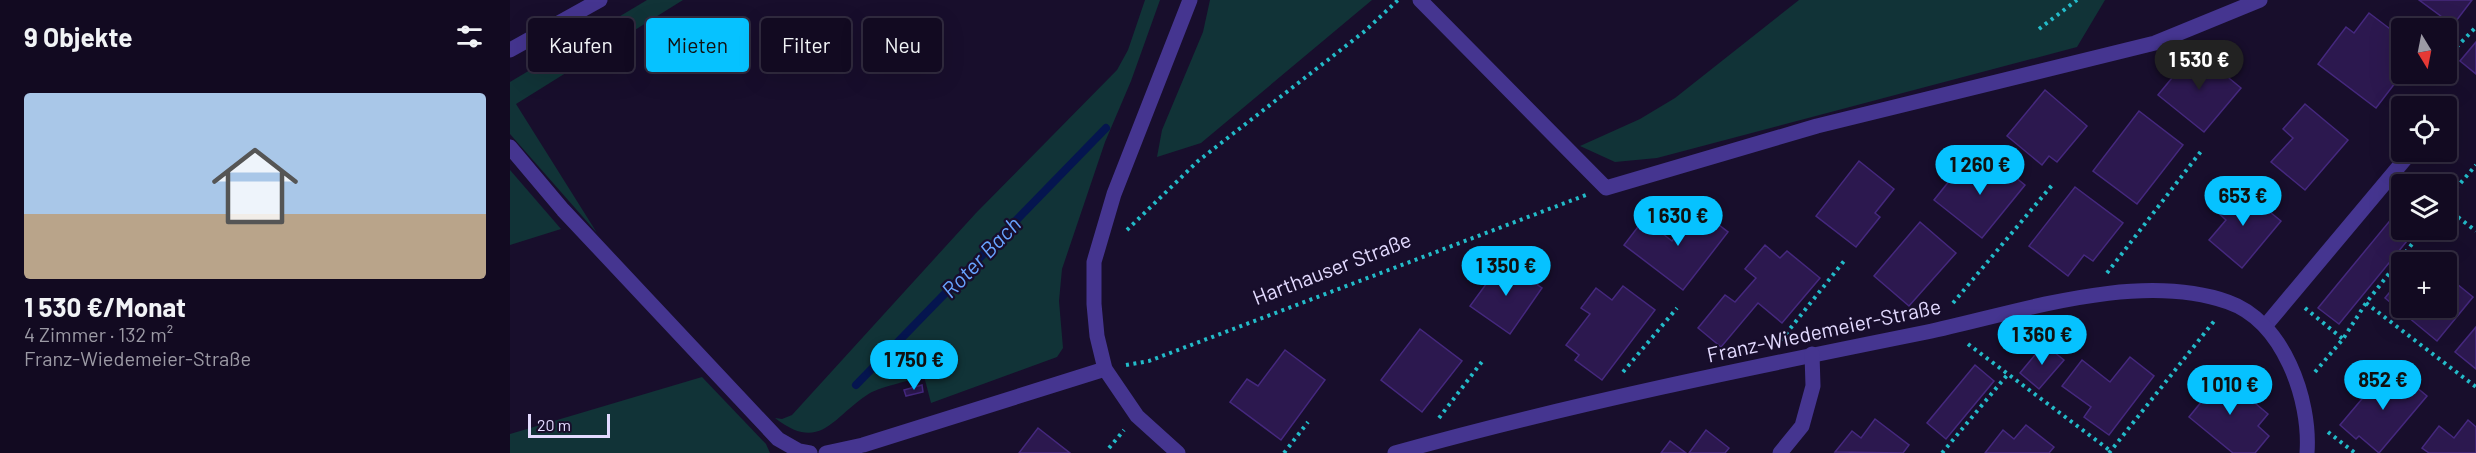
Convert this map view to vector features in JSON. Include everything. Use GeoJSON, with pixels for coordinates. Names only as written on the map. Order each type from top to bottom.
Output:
{"type":"FeatureCollection","features":[{"type":"Feature","properties":{"kind":"street"},"geometry":{"type":"LineString","coordinates":[[510,50],[600,0]]}},
{"type":"Feature","properties":{"kind":"street"},"geometry":{"type":"LineString","coordinates":[[1178,453],[1155,435],[1137,416],[1105,369],[1096,325],[1094,262],[1114,194],[1190,0]]}},
{"type":"Feature","properties":{"kind":"street"},"geometry":{"type":"LineString","coordinates":[[1420,0],[1605,188],[1817,126],[2155,43],[2260,0]]}},
{"type":"Feature","properties":{"kind":"street"},"geometry":{"type":"LineString","coordinates":[[510,147],[563,210],[778,439],[799,451],[810,453]]}},
{"type":"Feature","properties":{"kind":"street"},"geometry":{"type":"LineString","coordinates":[[2266,325],[2403,162]]}},
{"type":"Feature","properties":{"kind":"street","name":"Franz-Wiedemeier-Straße"},"geometry":{"type":"LineString","coordinates":[[1395,453],[1599,402],[1812,354],[2090,296],[2170,290],[2229,302],[2266,325],[2285,356],[2300,390],[2308,437],[2307,453]]}},
{"type":"Feature","properties":{"kind":"street"},"geometry":{"type":"LineString","coordinates":[[1780,453],[1802,426],[1813,386],[1812,354]]}},
{"type":"Feature","properties":{"kind":"street"},"geometry":{"type":"LineString","coordinates":[[826,453],[863,446],[1105,369]]}},
{"type":"Feature","properties":{"kind":"path"},"geometry":{"type":"LineString","coordinates":[[1126,231],[1198,161],[1365,31],[1398,0]]}},
{"type":"Feature","properties":{"kind":"path"},"geometry":{"type":"LineString","coordinates":[[2039,29],[2077,0]]}},
{"type":"Feature","properties":{"kind":"path"},"geometry":{"type":"LineString","coordinates":[[2457,47],[2476,29]]}},
{"type":"Feature","properties":{"kind":"path"},"geometry":{"type":"LineString","coordinates":[[2090,296],[2202,150]]}},
{"type":"Feature","properties":{"kind":"path"},"geometry":{"type":"LineString","coordinates":[[2457,187],[2476,165]]}},
{"type":"Feature","properties":{"kind":"path"},"geometry":{"type":"LineString","coordinates":[[1953,303],[2053,184]]}},
{"type":"Feature","properties":{"kind":"path","name":"Harthauser Straße"},"geometry":{"type":"LineString","coordinates":[[1105,369],[1149,361],[1605,188]]}},
{"type":"Feature","properties":{"kind":"path"},"geometry":{"type":"LineString","coordinates":[[2457,216],[2476,231]]}},
{"type":"Feature","properties":{"kind":"path"},"geometry":{"type":"LineString","coordinates":[[2300,390],[2343,339],[2366,303],[2415,240]]}},
{"type":"Feature","properties":{"kind":"path"},"geometry":{"type":"LineString","coordinates":[[1762,365],[1844,261]]}},
{"type":"Feature","properties":{"kind":"path"},"geometry":{"type":"LineString","coordinates":[[2291,296],[2343,339]]}},
{"type":"Feature","properties":{"kind":"path"},"geometry":{"type":"LineString","coordinates":[[1946,327],[2110,452],[2229,302]]}},
{"type":"Feature","properties":{"kind":"path"},"geometry":{"type":"LineString","coordinates":[[2366,303],[2476,387]]}},
{"type":"Feature","properties":{"kind":"path"},"geometry":{"type":"LineString","coordinates":[[1599,402],[1677,309]]}},
{"type":"Feature","properties":{"kind":"path"},"geometry":{"type":"LineString","coordinates":[[1417,447],[1484,359]]}},
{"type":"Feature","properties":{"kind":"path"},"geometry":{"type":"LineString","coordinates":[[1942,453],[2008,374]]}},
{"type":"Feature","properties":{"kind":"path"},"geometry":{"type":"LineString","coordinates":[[1284,453],[1308,422]]}},
{"type":"Feature","properties":{"kind":"path"},"geometry":{"type":"LineString","coordinates":[[2308,437],[2330,431],[2355,453]]}},
{"type":"Feature","properties":{"kind":"green space"},"geometry":{"type":"Polygon","coordinates":[[[647,0],[683,0],[654,18],[646,18],[646,23],[634,31],[634,18],[617,18],[647,0]]]}},
{"type":"Feature","properties":{"kind":"green space"},"geometry":{"type":"Polygon","coordinates":[[[1145,0],[1160,0],[1131,81],[1105,142],[1062,269],[1059,301],[1063,348],[1057,357],[931,403],[924,376],[886,387],[867,395],[834,422],[815,432],[803,432],[790,428],[775,418],[782,419],[792,415],[976,213],[1117,70],[1128,50],[1145,0]]]}},
{"type":"Feature","properties":{"kind":"green space"},"geometry":{"type":"Polygon","coordinates":[[[1210,0],[1372,0],[1201,143],[1157,157],[1162,130],[1203,32],[1210,0]]]}},
{"type":"Feature","properties":{"kind":"green space"},"geometry":{"type":"Polygon","coordinates":[[[1799,0],[2105,0],[2077,47],[1657,158],[1615,162],[1580,146],[1640,119],[1675,98],[1799,0]]]}},
{"type":"Feature","properties":{"kind":"green space"},"geometry":{"type":"Polygon","coordinates":[[[528,71],[567,72],[516,104],[597,233],[510,134],[510,82],[528,71]]]}},
{"type":"Feature","properties":{"kind":"green space"},"geometry":{"type":"Polygon","coordinates":[[[510,170],[561,229],[510,245],[510,170]]]}},
{"type":"Feature","properties":{"kind":"green space"},"geometry":{"type":"Polygon","coordinates":[[[702,377],[766,444],[770,453],[510,453],[510,434],[702,377]]]}},
{"type":"Feature","properties":{"kind":"building"},"geometry":{"type":"Polygon","coordinates":[[[2419,0],[2472,0],[2457,20],[2443,18],[2419,0]]]}},
{"type":"Feature","properties":{"kind":"building"},"geometry":{"type":"Polygon","coordinates":[[[2369,13],[2391,30],[2391,84],[2394,84],[2376,108],[2318,64],[2346,27],[2354,33],[2369,13]]]}},
{"type":"Feature","properties":{"kind":"building"},"geometry":{"type":"Polygon","coordinates":[[[2476,42],[2476,74],[2460,61],[2476,42]]]}},
{"type":"Feature","properties":{"kind":"building"},"geometry":{"type":"Polygon","coordinates":[[[2195,50],[2241,88],[2204,132],[2158,95],[2195,50]]]}},
{"type":"Feature","properties":{"kind":"building"},"geometry":{"type":"Polygon","coordinates":[[[2045,90],[2087,126],[2057,162],[2049,156],[2042,165],[2007,136],[2045,90]]]}},
{"type":"Feature","properties":{"kind":"building"},"geometry":{"type":"Polygon","coordinates":[[[2305,104],[2348,140],[2305,190],[2271,162],[2293,138],[2283,129],[2305,104]]]}},
{"type":"Feature","properties":{"kind":"building"},"geometry":{"type":"Polygon","coordinates":[[[2139,111],[2183,145],[2137,204],[2093,171],[2139,111]]]}},
{"type":"Feature","properties":{"kind":"building"},"geometry":{"type":"Polygon","coordinates":[[[1990,157],[2025,185],[1982,238],[1934,200],[1962,165],[1975,176],[1990,157]]]}},
{"type":"Feature","properties":{"kind":"building"},"geometry":{"type":"Polygon","coordinates":[[[1859,161],[1894,189],[1875,213],[1880,217],[1856,247],[1816,216],[1859,161]]]}},
{"type":"Feature","properties":{"kind":"building"},"geometry":{"type":"Polygon","coordinates":[[[2237,185],[2281,221],[2242,268],[2209,240],[2226,220],[2216,211],[2237,185]]]}},
{"type":"Feature","properties":{"kind":"building"},"geometry":{"type":"Polygon","coordinates":[[[2075,187],[2123,223],[2093,261],[2084,255],[2068,276],[2029,246],[2075,187]]]}},
{"type":"Feature","properties":{"kind":"building"},"geometry":{"type":"Polygon","coordinates":[[[1697,208],[1728,232],[1683,290],[1624,245],[1644,219],[1672,241],[1697,208]]]}},
{"type":"Feature","properties":{"kind":"building"},"geometry":{"type":"Polygon","coordinates":[[[2391,219],[2391,240],[2408,240],[2398,252],[2391,252],[2391,261],[2339,324],[2318,308],[2391,219]]]}},
{"type":"Feature","properties":{"kind":"building"},"geometry":{"type":"Polygon","coordinates":[[[1920,222],[1956,253],[1909,306],[1874,276],[1920,222]]]}},
{"type":"Feature","properties":{"kind":"building"},"geometry":{"type":"Polygon","coordinates":[[[1765,245],[1780,258],[1787,251],[1820,278],[1782,323],[1758,303],[1721,347],[1698,328],[1725,295],[1735,302],[1756,278],[1745,269],[1765,245]]]}},
{"type":"Feature","properties":{"kind":"building"},"geometry":{"type":"Polygon","coordinates":[[[1503,261],[1542,288],[1510,334],[1470,306],[1503,261]]]}},
{"type":"Feature","properties":{"kind":"building"},"geometry":{"type":"Polygon","coordinates":[[[2457,284],[2473,297],[2457,317],[2457,284]]]}},
{"type":"Feature","properties":{"kind":"building"},"geometry":{"type":"Polygon","coordinates":[[[1623,286],[1655,310],[1602,380],[1575,360],[1579,355],[1566,345],[1590,314],[1581,308],[1596,288],[1612,300],[1623,286]]]}},
{"type":"Feature","properties":{"kind":"building"},"geometry":{"type":"Polygon","coordinates":[[[2391,291],[2391,303],[2385,298],[2391,291]]]}},
{"type":"Feature","properties":{"kind":"building"},"geometry":{"type":"Polygon","coordinates":[[[2409,318],[2456,318],[2437,341],[2409,318]]]}},
{"type":"Feature","properties":{"kind":"building"},"geometry":{"type":"Polygon","coordinates":[[[2476,327],[2476,369],[2455,352],[2476,327]]]}},
{"type":"Feature","properties":{"kind":"building"},"geometry":{"type":"Polygon","coordinates":[[[1420,329],[1462,361],[1422,412],[1381,380],[1420,329]]]}},
{"type":"Feature","properties":{"kind":"building"},"geometry":{"type":"Polygon","coordinates":[[[2044,344],[2064,360],[2039,389],[2020,373],[2044,344]]]}},
{"type":"Feature","properties":{"kind":"building"},"geometry":{"type":"Polygon","coordinates":[[[1285,350],[1325,380],[1281,440],[1230,402],[1247,379],[1258,386],[1285,350]]]}},
{"type":"Feature","properties":{"kind":"building"},"geometry":{"type":"Polygon","coordinates":[[[2130,357],[2154,376],[2109,435],[2084,417],[2091,407],[2062,386],[2082,360],[2110,382],[2130,357]]]}},
{"type":"Feature","properties":{"kind":"building"},"geometry":{"type":"Polygon","coordinates":[[[1975,365],[1994,381],[1946,439],[1927,423],[1975,365]]]}},
{"type":"Feature","properties":{"kind":"building"},"geometry":{"type":"Polygon","coordinates":[[[2217,371],[2268,414],[2258,426],[2269,436],[2255,453],[2233,453],[2189,417],[2202,401],[2196,396],[2217,371]]]}},
{"type":"Feature","properties":{"kind":"building"},"geometry":{"type":"Polygon","coordinates":[[[2383,374],[2396,384],[2403,376],[2427,396],[2379,453],[2359,436],[2356,439],[2340,425],[2383,374]]]}},
{"type":"Feature","properties":{"kind":"building"},"geometry":{"type":"Polygon","coordinates":[[[922,385],[923,392],[906,396],[904,390],[922,385]]]}},
{"type":"Feature","properties":{"kind":"building"},"geometry":{"type":"Polygon","coordinates":[[[1875,419],[1909,445],[1903,453],[1835,452],[1852,431],[1861,438],[1875,419]]]}},
{"type":"Feature","properties":{"kind":"building"},"geometry":{"type":"Polygon","coordinates":[[[2468,420],[2476,427],[2476,453],[2429,453],[2422,448],[2439,426],[2454,438],[2468,420]]]}},
{"type":"Feature","properties":{"kind":"building"},"geometry":{"type":"Polygon","coordinates":[[[2026,425],[2054,447],[2049,453],[1985,453],[2003,430],[2014,439],[2026,425]]]}},
{"type":"Feature","properties":{"kind":"building"},"geometry":{"type":"Polygon","coordinates":[[[1038,428],[1070,453],[1019,453],[1038,428]]]}},
{"type":"Feature","properties":{"kind":"building"},"geometry":{"type":"Polygon","coordinates":[[[1706,430],[1729,448],[1725,453],[1689,453],[1706,430]]]}},
{"type":"Feature","properties":{"kind":"building"},"geometry":{"type":"Polygon","coordinates":[[[1670,441],[1686,453],[1661,453],[1670,441]]]}},
{"type":"Feature","properties":{"kind":"waterway","name":"Roter Bach"},"geometry":{"type":"LineString","coordinates":[[856,385],[1106,128]]}}]}
